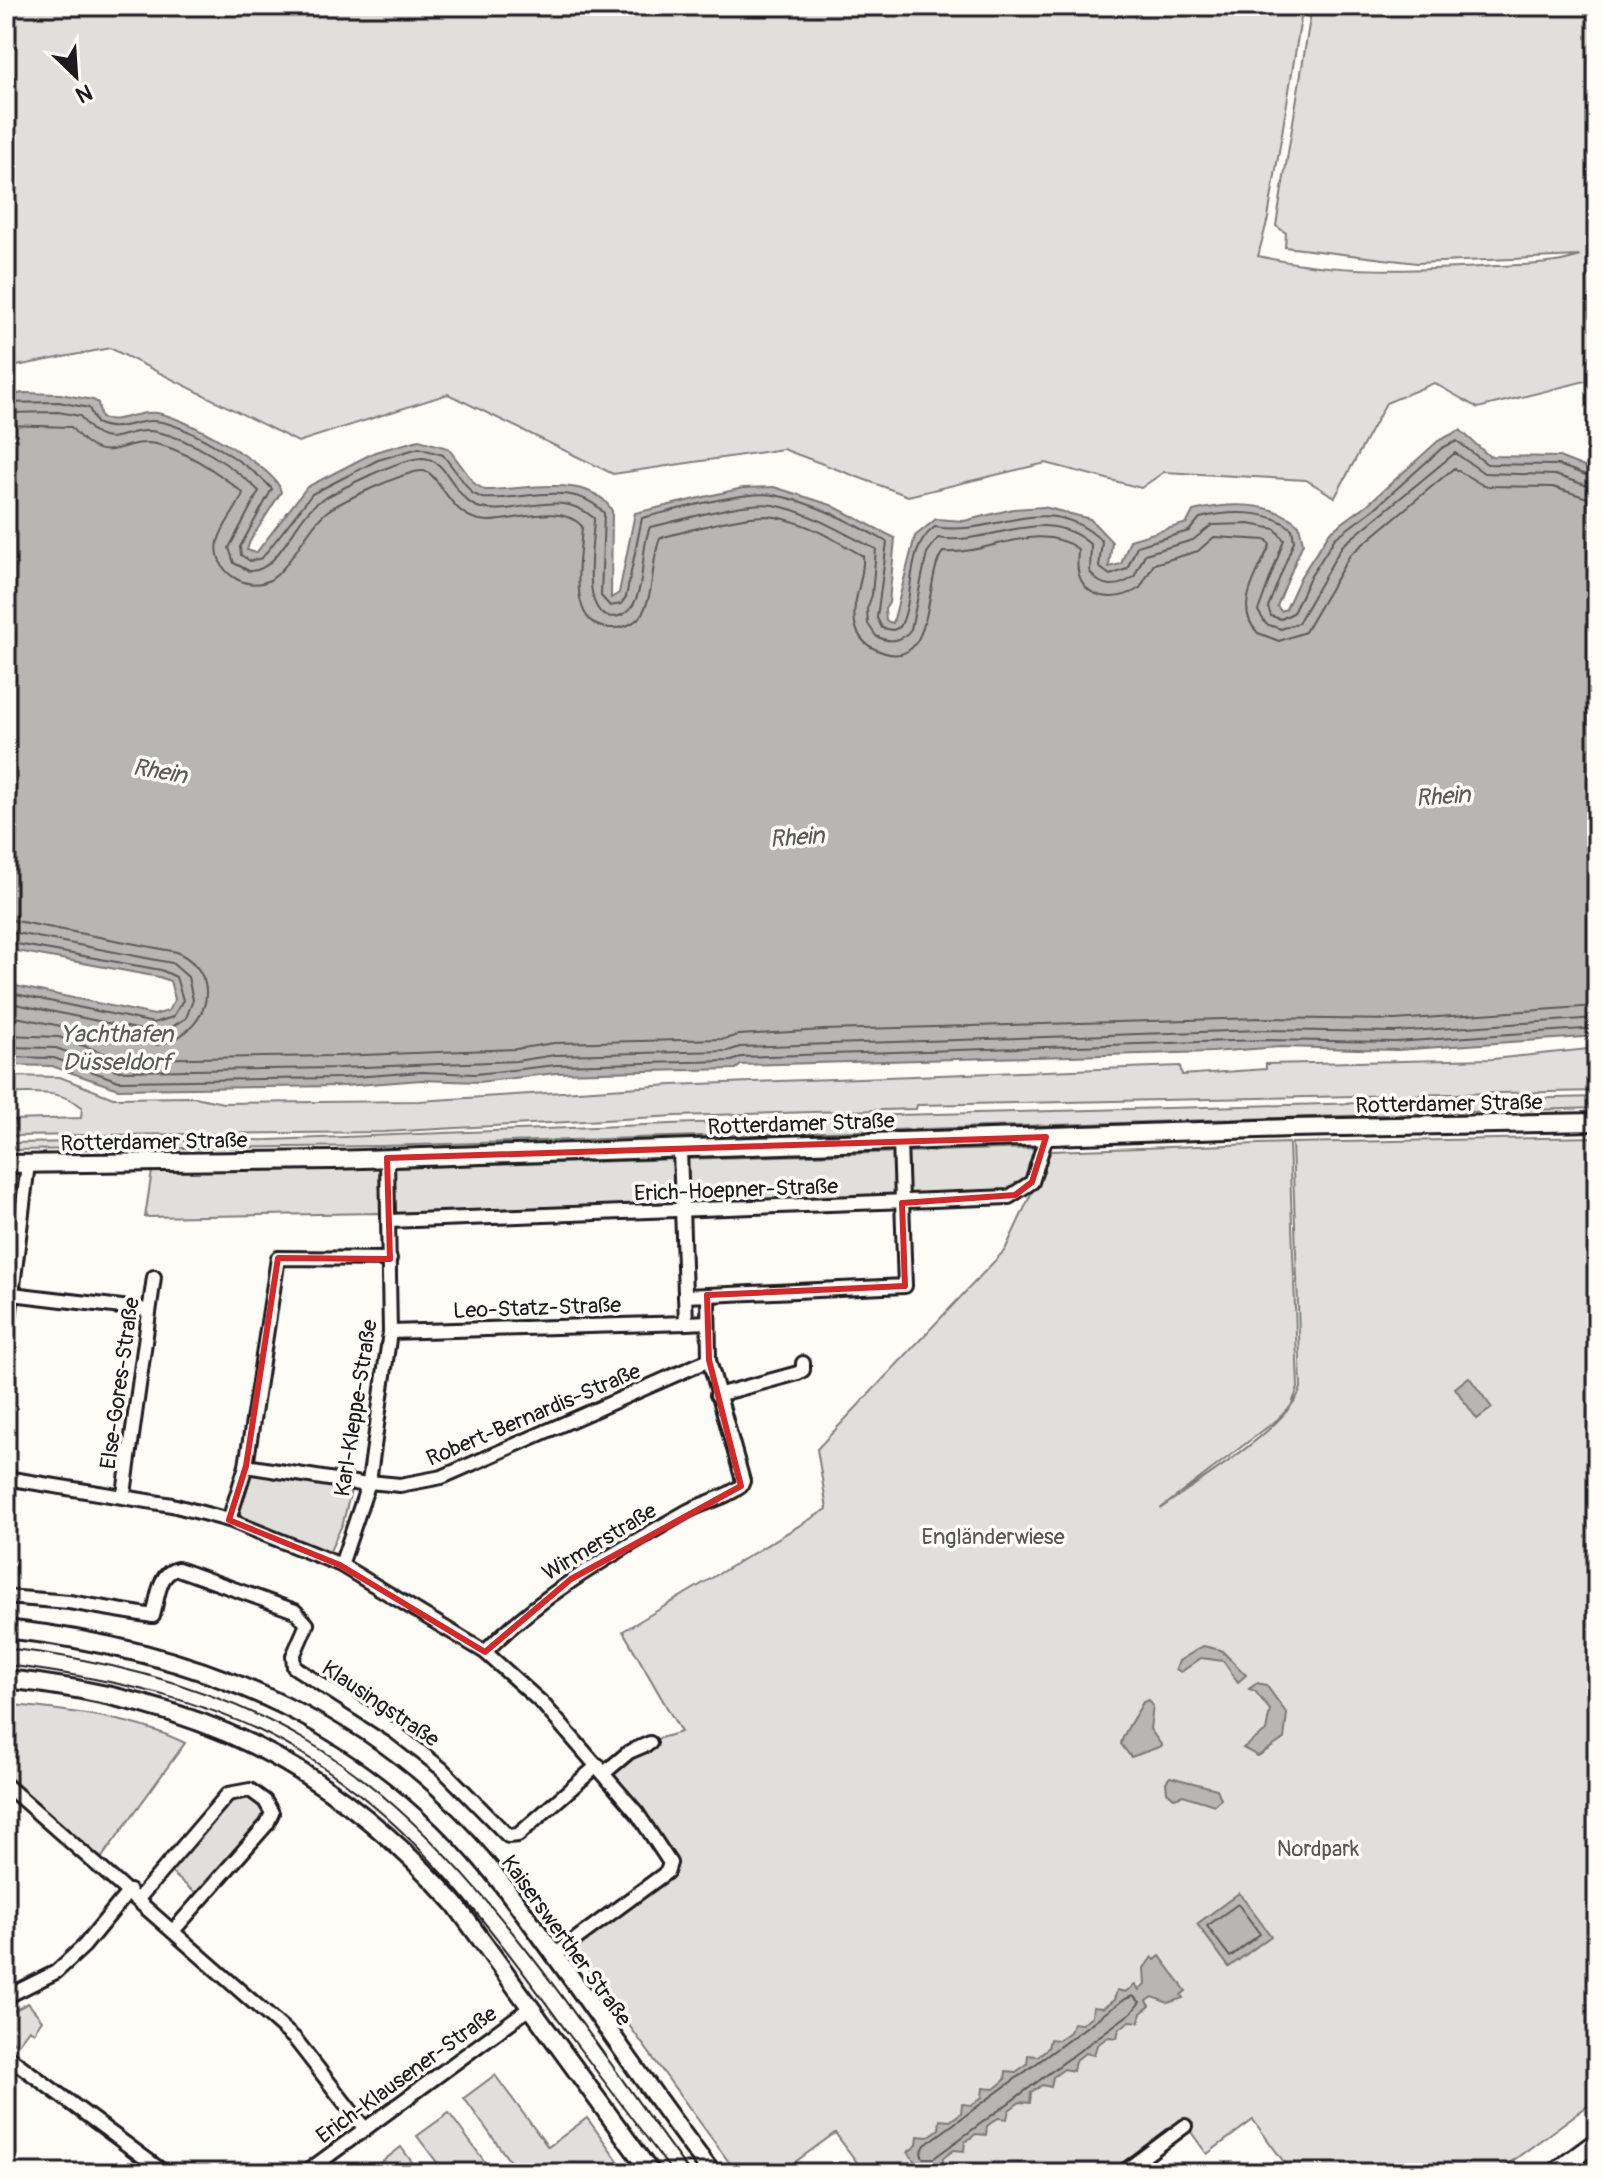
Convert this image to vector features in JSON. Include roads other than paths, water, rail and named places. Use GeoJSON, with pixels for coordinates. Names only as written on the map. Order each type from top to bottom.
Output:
{"type":"FeatureCollection","features":[{"type":"Feature","properties":{"kind":"street","name":"Rotterdamer Straße"},"geometry":{"type":"LineString","coordinates":[[6,1164],[387,1158],[1597,1122]]}},
{"type":"Feature","properties":{"kind":"street","name":"Erich-Hoepner-Straße"},"geometry":{"type":"LineString","coordinates":[[389,1221],[902,1203],[1015,1195],[1032,1182],[1046,1137]]}},
{"type":"Feature","properties":{"kind":"street"},"geometry":{"type":"LineString","coordinates":[[685,1296],[905,1286],[900,1142]]}},
{"type":"Feature","properties":{"kind":"street"},"geometry":{"type":"LineString","coordinates":[[680,1150],[686,1323]]}},
{"type":"Feature","properties":{"kind":"street","name":"Karl-Kleppe-Straße"},"geometry":{"type":"LineString","coordinates":[[341,1565],[368,1484],[390,1332],[387,1158]]}},
{"type":"Feature","properties":{"kind":"street"},"geometry":{"type":"LineString","coordinates":[[6,1343],[28,1164]]}},
{"type":"Feature","properties":{"kind":"street"},"geometry":{"type":"LineString","coordinates":[[229,1520],[246,1466],[278,1258],[390,1259]]}},
{"type":"Feature","properties":{"kind":"street","name":"Else-Gores-Straße"},"geometry":{"type":"LineString","coordinates":[[124,1494],[147,1310],[154,1277]]}},
{"type":"Feature","properties":{"kind":"street"},"geometry":{"type":"LineString","coordinates":[[12,1294],[147,1310]]}},
{"type":"Feature","properties":{"kind":"street"},"geometry":{"type":"LineString","coordinates":[[708,1295],[709,1360],[717,1395],[798,1373],[803,1370],[803,1363]]}},
{"type":"Feature","properties":{"kind":"street","name":"Leo-Statz-Straße"},"geometry":{"type":"LineString","coordinates":[[390,1332],[708,1322]]}},
{"type":"Feature","properties":{"kind":"street","name":"Robert-Bernardis-Straße"},"geometry":{"type":"LineString","coordinates":[[246,1466],[368,1484],[400,1485],[442,1477],[709,1360]]}},
{"type":"Feature","properties":{"kind":"street","name":"Wirmerstraße"},"geometry":{"type":"LineString","coordinates":[[485,1652],[519,1617],[571,1579],[695,1506],[736,1490],[743,1481],[717,1395]]}},
{"type":"Feature","properties":{"kind":"street"},"geometry":{"type":"LineString","coordinates":[[6,1478],[124,1494],[229,1520],[341,1565],[485,1652],[543,1704],[601,1769],[666,1855],[670,1868],[553,1956]]}},
{"type":"Feature","properties":{"kind":"street","name":"Klausingstraße"},"geometry":{"type":"LineString","coordinates":[[6,1597],[69,1602],[153,1616],[163,1577],[170,1570],[178,1569],[295,1611],[307,1624],[293,1656],[294,1667],[395,1732],[442,1769],[508,1836],[518,1835],[601,1769]]}},
{"type":"Feature","properties":{"kind":"street","name":"Kaiserswerther Straße"},"geometry":{"type":"LineString","coordinates":[[6,1629],[47,1634],[170,1659],[257,1691],[372,1758],[439,1815],[505,1888],[712,2173]]}},
{"type":"Feature","properties":{"kind":"street"},"geometry":{"type":"LineString","coordinates":[[6,1679],[93,1691],[201,1720],[286,1761],[360,1812],[422,1867],[455,1904],[651,2173]]}},
{"type":"Feature","properties":{"kind":"street"},"geometry":{"type":"LineString","coordinates":[[601,1769],[650,1743]]}},
{"type":"Feature","properties":{"kind":"street"},"geometry":{"type":"LineString","coordinates":[[6,1785],[295,2039],[365,2129]]}},
{"type":"Feature","properties":{"kind":"street"},"geometry":{"type":"LineString","coordinates":[[6,1997],[56,1972],[134,1895],[228,1794],[250,1790],[265,1801],[272,1813],[267,1824],[173,1931]]}},
{"type":"Feature","properties":{"kind":"street","name":"Erich-Klausener-Straße"},"geometry":{"type":"LineString","coordinates":[[305,2173],[531,2007]]}},
{"type":"Feature","properties":{"kind":"street"},"geometry":{"type":"LineString","coordinates":[[6,2055],[165,2173]]}},
{"type":"Feature","properties":{"kind":"street"},"geometry":{"type":"LineString","coordinates":[[1122,2173],[1185,2126]]}},
{"type":"Feature","properties":{"kind":"street"},"geometry":{"type":"LineString","coordinates":[[1554,2173],[1597,2141]]}},
{"type":"Feature","properties":{"kind":"water"},"geometry":{"type":"Polygon","coordinates":[[[60,394],[93,400],[98,403],[101,418],[122,418],[143,413],[169,416],[241,453],[271,476],[281,492],[250,541],[247,550],[256,553],[307,487],[375,452],[419,440],[448,448],[475,484],[485,490],[554,486],[588,491],[602,499],[612,511],[611,598],[619,593],[635,513],[743,488],[774,487],[831,505],[895,538],[889,603],[885,609],[886,621],[893,623],[915,536],[936,519],[964,521],[1013,509],[1044,507],[1090,519],[1112,542],[1109,567],[1121,564],[1130,540],[1187,523],[1193,511],[1234,505],[1262,507],[1299,525],[1303,543],[1277,606],[1281,611],[1286,609],[1301,576],[1330,532],[1368,504],[1438,441],[1460,430],[1489,456],[1559,457],[1597,472],[1597,1036],[1397,1050],[1280,1047],[1212,1052],[741,1065],[736,1069],[556,1073],[479,1082],[421,1080],[344,1086],[118,1089],[52,1066],[6,1065],[6,984],[154,1015],[168,1011],[175,999],[170,981],[159,977],[6,949],[6,396],[60,394]]]}},
{"type":"Feature","properties":{"kind":"water"},"geometry":{"type":"Polygon","coordinates":[[[1469,1377],[1492,1408],[1477,1419],[1455,1388],[1469,1377]]]}},
{"type":"Feature","properties":{"kind":"water"},"geometry":{"type":"Polygon","coordinates":[[[1203,1646],[1221,1650],[1246,1675],[1238,1682],[1223,1661],[1201,1658],[1181,1672],[1176,1669],[1179,1661],[1203,1646]]]}},
{"type":"Feature","properties":{"kind":"water"},"geometry":{"type":"Polygon","coordinates":[[[1257,1683],[1266,1685],[1287,1714],[1284,1739],[1258,1756],[1243,1748],[1266,1731],[1270,1710],[1255,1691],[1249,1689],[1257,1683]]]}},
{"type":"Feature","properties":{"kind":"water"},"geometry":{"type":"Polygon","coordinates":[[[1149,1700],[1153,1706],[1150,1729],[1162,1746],[1131,1757],[1121,1744],[1122,1739],[1143,1702],[1149,1700]]]}},
{"type":"Feature","properties":{"kind":"water"},"geometry":{"type":"Polygon","coordinates":[[[1170,1777],[1217,1789],[1221,1799],[1214,1805],[1183,1795],[1174,1798],[1167,1792],[1166,1782],[1170,1777]]]}},
{"type":"Feature","properties":{"kind":"water"},"geometry":{"type":"Polygon","coordinates":[[[1239,1893],[1271,1936],[1229,1967],[1197,1924],[1239,1893]]]}},
{"type":"Feature","properties":{"kind":"water"},"geometry":{"type":"Polygon","coordinates":[[[1160,1956],[1186,1991],[1181,1995],[1183,1998],[1168,2003],[1153,1997],[1147,2001],[1150,2006],[1141,2013],[1139,2022],[1130,2021],[1119,2029],[1117,2038],[1108,2037],[1097,2045],[1094,2055],[1085,2053],[1075,2061],[1073,2071],[1064,2069],[1053,2077],[1051,2087],[1042,2085],[1031,2093],[1030,2103],[1020,2102],[1009,2110],[1007,2119],[998,2118],[987,2126],[986,2135],[976,2134],[965,2142],[964,2151],[954,2150],[943,2158],[942,2167],[932,2166],[923,2173],[908,2152],[917,2145],[918,2136],[928,2137],[939,2129],[940,2120],[950,2121],[961,2113],[962,2104],[972,2105],[982,2097],[983,2088],[994,2089],[1005,2080],[1006,2071],[1016,2072],[1027,2064],[1028,2055],[1038,2056],[1048,2048],[1050,2039],[1059,2040],[1070,2032],[1073,2023],[1081,2024],[1092,2016],[1093,2007],[1103,2008],[1114,2000],[1117,1990],[1125,1992],[1135,1985],[1139,1990],[1145,1985],[1144,1968],[1152,1957],[1155,1960],[1160,1956]]]}},
{"type":"Feature","properties":{"kind":"tram line"},"geometry":{"type":"LineString","coordinates":[[6,1648],[84,1660],[198,1691],[235,1705],[305,1740],[362,1779],[416,1826],[467,1879],[516,1937],[690,2173]]}},
{"type":"Feature","properties":{"kind":"tram line"},"geometry":{"type":"LineString","coordinates":[[6,1665],[121,1684],[196,1705],[267,1734],[342,1780],[415,1844],[448,1879],[509,1954],[673,2173]]}},
{"type":"Feature","properties":{"kind":"water label","name":"Rhein"},"geometry":{"type":"Point","coordinates":[160,771]}},
{"type":"Feature","properties":{"kind":"water label","name":"Rhein"},"geometry":{"type":"Point","coordinates":[1443,796]}},
{"type":"Feature","properties":{"kind":"water label","name":"Rhein"},"geometry":{"type":"Point","coordinates":[797,837]}},
{"type":"Feature","properties":{"kind":"water label","name":"Yachthafen Düsseldorf"},"geometry":{"type":"Point","coordinates":[117,1048]}},
{"type":"Feature","properties":{"kind":"park label","name":"Engländerwiese"},"geometry":{"type":"Point","coordinates":[993,1536]}},
{"type":"Feature","properties":{"kind":"park label","name":"Nordpark"},"geometry":{"type":"Point","coordinates":[1318,1848]}}]}
